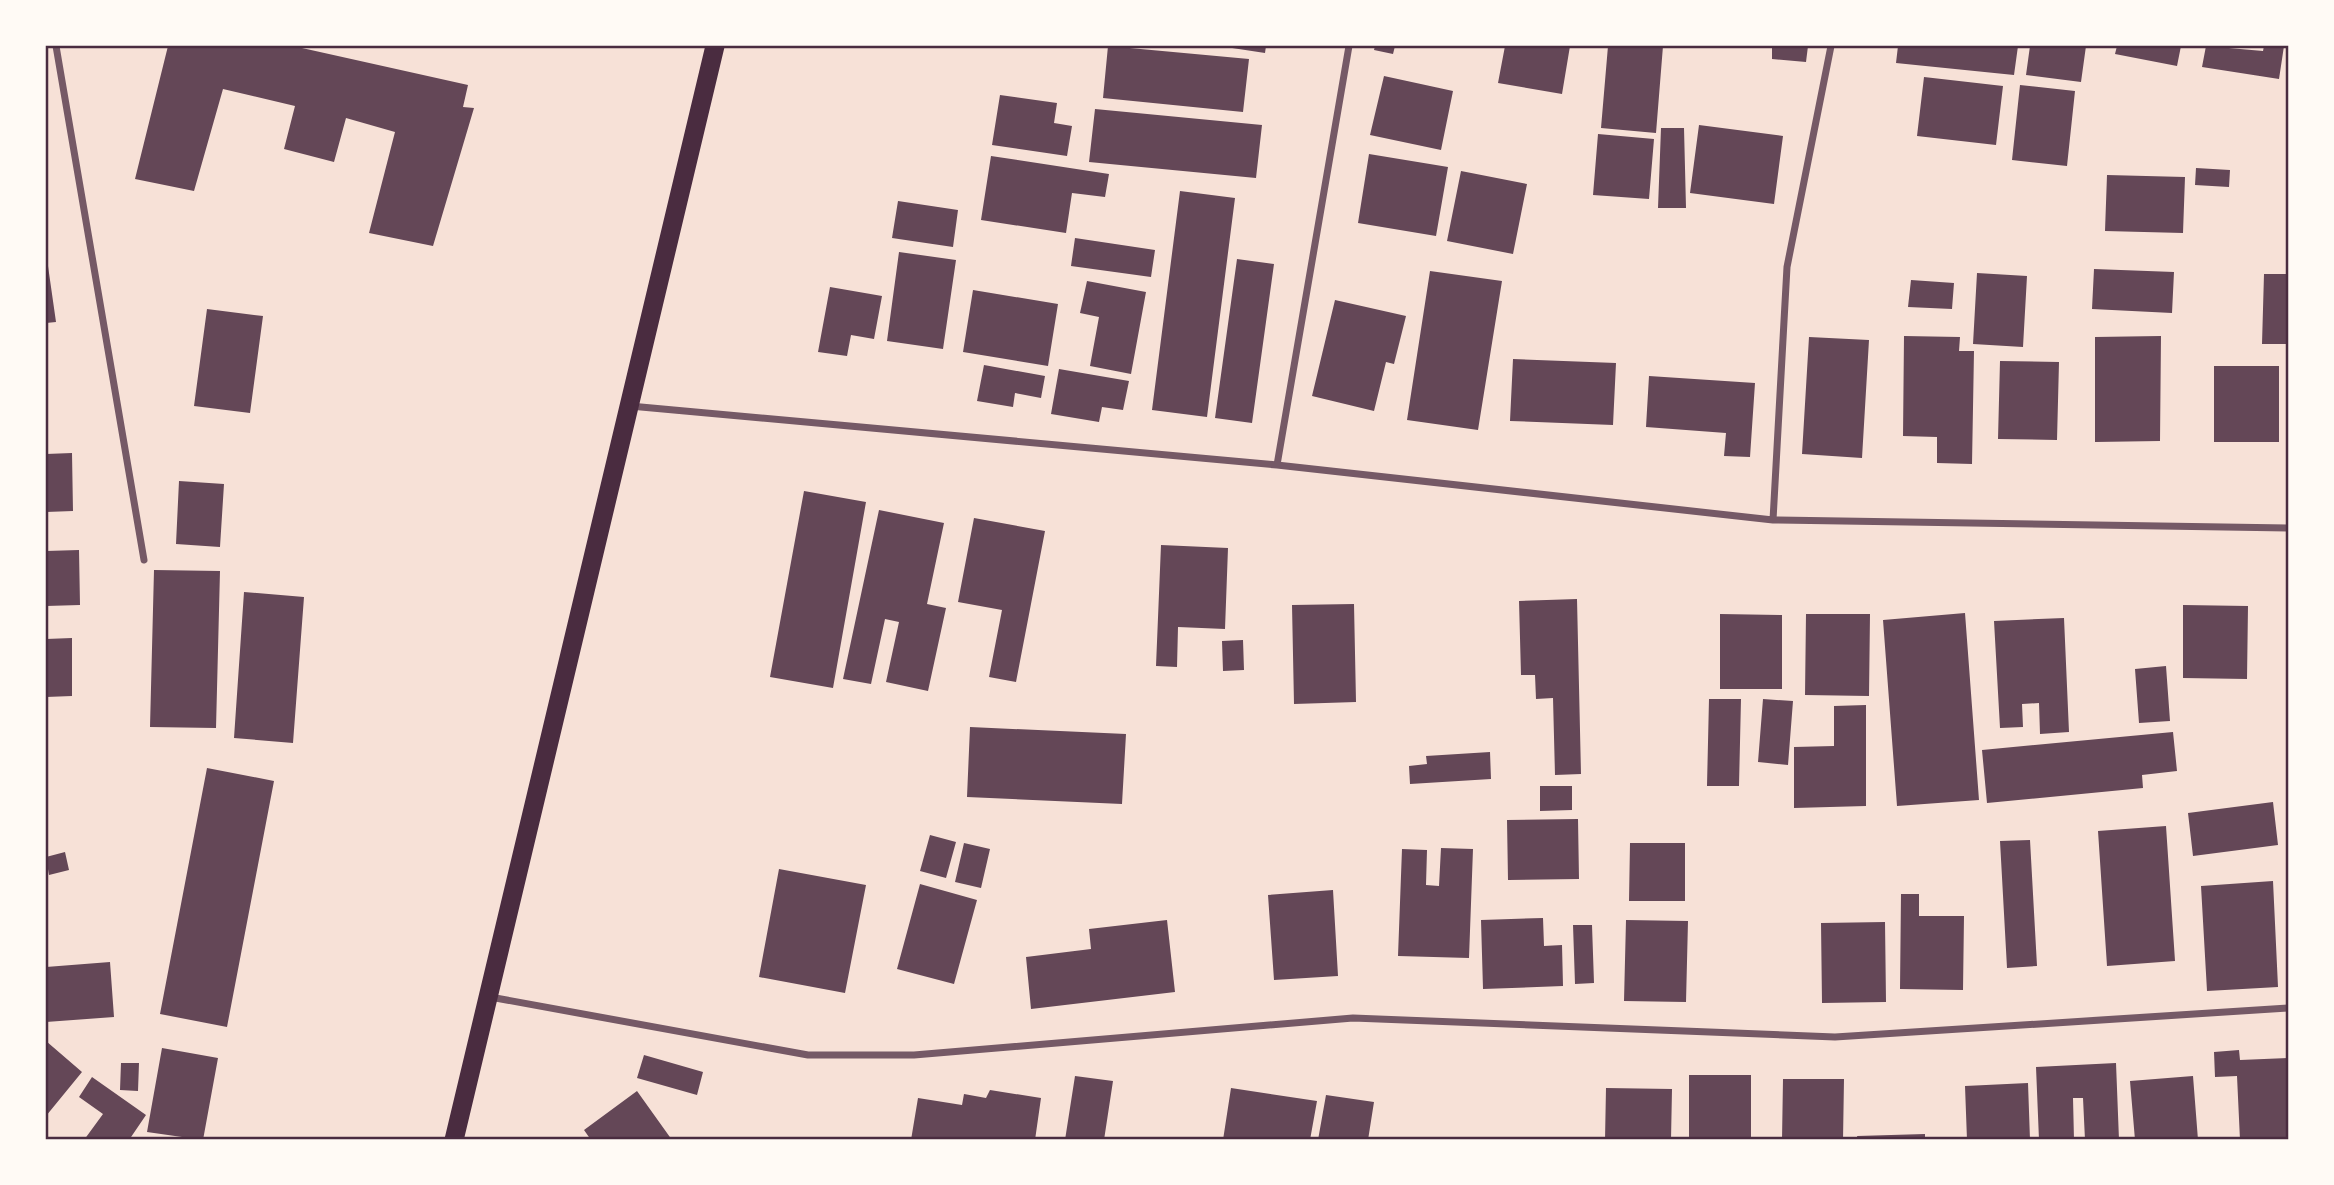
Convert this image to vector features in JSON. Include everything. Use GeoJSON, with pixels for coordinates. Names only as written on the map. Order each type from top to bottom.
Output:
{"type":"FeatureCollection","features":[{"type":"Feature","properties":{"kind":"highway"},"geometry":{"type":"LineString","coordinates":[[454,1139],[715,46]]}},
{"type":"Feature","properties":{"kind":"street"},"geometry":{"type":"LineString","coordinates":[[56,46],[144,560]]}},
{"type":"Feature","properties":{"kind":"street"},"geometry":{"type":"LineString","coordinates":[[1277,465],[1349,46]]}},
{"type":"Feature","properties":{"kind":"street"},"geometry":{"type":"LineString","coordinates":[[1773,520],[1787,267],[1830,46]]}},
{"type":"Feature","properties":{"kind":"street"},"geometry":{"type":"LineString","coordinates":[[629,406],[1277,465],[1773,520],[2288,528]]}},
{"type":"Feature","properties":{"kind":"street"},"geometry":{"type":"LineString","coordinates":[[486,996],[808,1055],[914,1055],[1353,1018],[1835,1037],[2288,1008]]}},
{"type":"Feature","properties":{"kind":"building"},"geometry":{"type":"Polygon","coordinates":[[[168,46],[293,46],[468,85],[463,107],[474,108],[433,246],[369,233],[395,132],[346,118],[334,162],[284,149],[295,106],[223,89],[194,191],[135,179],[168,46]]]}},
{"type":"Feature","properties":{"kind":"building"},"geometry":{"type":"Polygon","coordinates":[[[1108,46],[1249,59],[1243,112],[1103,98],[1108,46]]]}},
{"type":"Feature","properties":{"kind":"building"},"geometry":{"type":"Polygon","coordinates":[[[1219,46],[1266,46],[1265,53],[1219,46]]]}},
{"type":"Feature","properties":{"kind":"building"},"geometry":{"type":"Polygon","coordinates":[[[1375,46],[1395,46],[1393,54],[1374,50],[1375,46]]]}},
{"type":"Feature","properties":{"kind":"building"},"geometry":{"type":"Polygon","coordinates":[[[1505,46],[1570,46],[1562,94],[1498,83],[1505,46]]]}},
{"type":"Feature","properties":{"kind":"building"},"geometry":{"type":"Polygon","coordinates":[[[1608,46],[1663,46],[1656,133],[1601,128],[1608,46]]]}},
{"type":"Feature","properties":{"kind":"building"},"geometry":{"type":"Polygon","coordinates":[[[1772,46],[1808,46],[1806,62],[1772,59],[1772,46]]]}},
{"type":"Feature","properties":{"kind":"building"},"geometry":{"type":"Polygon","coordinates":[[[1898,46],[2018,46],[2014,75],[1896,63],[1898,46]]]}},
{"type":"Feature","properties":{"kind":"building"},"geometry":{"type":"Polygon","coordinates":[[[2030,46],[2086,46],[2081,82],[2026,75],[2030,46]]]}},
{"type":"Feature","properties":{"kind":"building"},"geometry":{"type":"Polygon","coordinates":[[[2117,46],[2181,46],[2177,66],[2115,54],[2117,46]]]}},
{"type":"Feature","properties":{"kind":"building"},"geometry":{"type":"Polygon","coordinates":[[[2206,46],[2263,51],[2264,46],[2284,46],[2279,79],[2202,67],[2206,46]]]}},
{"type":"Feature","properties":{"kind":"building"},"geometry":{"type":"Polygon","coordinates":[[[1384,76],[1453,91],[1441,150],[1370,135],[1384,76]]]}},
{"type":"Feature","properties":{"kind":"building"},"geometry":{"type":"Polygon","coordinates":[[[1924,77],[2003,86],[1996,145],[1917,136],[1924,77]]]}},
{"type":"Feature","properties":{"kind":"building"},"geometry":{"type":"Polygon","coordinates":[[[2020,85],[2075,91],[2067,166],[2012,160],[2020,85]]]}},
{"type":"Feature","properties":{"kind":"building"},"geometry":{"type":"Polygon","coordinates":[[[1000,95],[1057,103],[1054,123],[1072,126],[1067,156],[992,145],[1000,95]]]}},
{"type":"Feature","properties":{"kind":"building"},"geometry":{"type":"Polygon","coordinates":[[[1095,109],[1262,125],[1256,178],[1089,162],[1095,109]]]}},
{"type":"Feature","properties":{"kind":"building"},"geometry":{"type":"Polygon","coordinates":[[[1699,125],[1783,136],[1774,204],[1690,193],[1699,125]]]}},
{"type":"Feature","properties":{"kind":"building"},"geometry":{"type":"Polygon","coordinates":[[[1661,128],[1684,128],[1686,208],[1658,208],[1661,128]]]}},
{"type":"Feature","properties":{"kind":"building"},"geometry":{"type":"Polygon","coordinates":[[[1598,134],[1654,139],[1649,199],[1593,195],[1598,134]]]}},
{"type":"Feature","properties":{"kind":"building"},"geometry":{"type":"Polygon","coordinates":[[[1369,154],[1448,167],[1436,236],[1358,223],[1369,154]]]}},
{"type":"Feature","properties":{"kind":"building"},"geometry":{"type":"Polygon","coordinates":[[[991,156],[1109,174],[1105,197],[1072,193],[1066,233],[981,220],[991,156]]]}},
{"type":"Feature","properties":{"kind":"building"},"geometry":{"type":"Polygon","coordinates":[[[2196,168],[2230,170],[2229,187],[2195,185],[2196,168]]]}},
{"type":"Feature","properties":{"kind":"building"},"geometry":{"type":"Polygon","coordinates":[[[1461,171],[1527,184],[1513,254],[1447,241],[1461,171]]]}},
{"type":"Feature","properties":{"kind":"building"},"geometry":{"type":"Polygon","coordinates":[[[2107,175],[2185,177],[2183,233],[2105,231],[2107,175]]]}},
{"type":"Feature","properties":{"kind":"building"},"geometry":{"type":"Polygon","coordinates":[[[1180,191],[1235,198],[1207,417],[1152,410],[1180,191]]]}},
{"type":"Feature","properties":{"kind":"building"},"geometry":{"type":"Polygon","coordinates":[[[898,201],[958,210],[953,247],[892,238],[898,201]]]}},
{"type":"Feature","properties":{"kind":"building"},"geometry":{"type":"Polygon","coordinates":[[[1075,238],[1155,250],[1151,277],[1071,266],[1075,238]]]}},
{"type":"Feature","properties":{"kind":"building"},"geometry":{"type":"Polygon","coordinates":[[[899,252],[956,260],[943,349],[887,341],[899,252]]]}},
{"type":"Feature","properties":{"kind":"building"},"geometry":{"type":"Polygon","coordinates":[[[1237,259],[1274,264],[1252,423],[1215,418],[1237,259]]]}},
{"type":"Feature","properties":{"kind":"building"},"geometry":{"type":"Polygon","coordinates":[[[46,266],[56,322],[46,323],[46,266]]]}},
{"type":"Feature","properties":{"kind":"building"},"geometry":{"type":"Polygon","coordinates":[[[2094,269],[2174,272],[2172,313],[2092,309],[2094,269]]]}},
{"type":"Feature","properties":{"kind":"building"},"geometry":{"type":"Polygon","coordinates":[[[1430,271],[1502,281],[1478,430],[1407,420],[1430,271]]]}},
{"type":"Feature","properties":{"kind":"building"},"geometry":{"type":"Polygon","coordinates":[[[1977,273],[2027,276],[2023,347],[1973,344],[1977,273]]]}},
{"type":"Feature","properties":{"kind":"building"},"geometry":{"type":"Polygon","coordinates":[[[2264,274],[2287,274],[2286,344],[2262,344],[2264,274]]]}},
{"type":"Feature","properties":{"kind":"building"},"geometry":{"type":"Polygon","coordinates":[[[1911,280],[1954,283],[1952,309],[1908,307],[1911,280]]]}},
{"type":"Feature","properties":{"kind":"building"},"geometry":{"type":"Polygon","coordinates":[[[1087,281],[1146,292],[1131,374],[1090,366],[1099,317],[1080,313],[1087,281]]]}},
{"type":"Feature","properties":{"kind":"building"},"geometry":{"type":"Polygon","coordinates":[[[830,287],[882,296],[874,339],[851,335],[847,356],[818,352],[830,287]]]}},
{"type":"Feature","properties":{"kind":"building"},"geometry":{"type":"Polygon","coordinates":[[[973,290],[1058,304],[1048,366],[963,352],[973,290]]]}},
{"type":"Feature","properties":{"kind":"building"},"geometry":{"type":"Polygon","coordinates":[[[1335,300],[1406,316],[1394,364],[1386,362],[1374,411],[1312,396],[1335,300]]]}},
{"type":"Feature","properties":{"kind":"building"},"geometry":{"type":"Polygon","coordinates":[[[207,309],[263,316],[250,413],[194,406],[207,309]]]}},
{"type":"Feature","properties":{"kind":"building"},"geometry":{"type":"Polygon","coordinates":[[[1904,336],[1960,337],[1959,351],[1974,351],[1972,464],[1937,463],[1937,437],[1903,436],[1904,336]]]}},
{"type":"Feature","properties":{"kind":"building"},"geometry":{"type":"Polygon","coordinates":[[[2161,336],[2160,441],[2095,442],[2095,337],[2161,336]]]}},
{"type":"Feature","properties":{"kind":"building"},"geometry":{"type":"Polygon","coordinates":[[[1809,337],[1869,340],[1862,458],[1802,454],[1809,337]]]}},
{"type":"Feature","properties":{"kind":"building"},"geometry":{"type":"Polygon","coordinates":[[[1513,359],[1616,363],[1613,425],[1510,421],[1513,359]]]}},
{"type":"Feature","properties":{"kind":"building"},"geometry":{"type":"Polygon","coordinates":[[[2000,361],[2059,362],[2057,440],[1998,439],[2000,361]]]}},
{"type":"Feature","properties":{"kind":"building"},"geometry":{"type":"Polygon","coordinates":[[[984,365],[1045,376],[1041,398],[1015,393],[1013,407],[977,401],[984,365]]]}},
{"type":"Feature","properties":{"kind":"building"},"geometry":{"type":"Polygon","coordinates":[[[2214,366],[2279,366],[2279,442],[2214,442],[2214,366]]]}},
{"type":"Feature","properties":{"kind":"building"},"geometry":{"type":"Polygon","coordinates":[[[1059,369],[1129,381],[1123,410],[1102,407],[1099,422],[1051,414],[1059,369]]]}},
{"type":"Feature","properties":{"kind":"building"},"geometry":{"type":"Polygon","coordinates":[[[1649,376],[1755,383],[1750,457],[1724,456],[1726,433],[1646,427],[1649,376]]]}},
{"type":"Feature","properties":{"kind":"building"},"geometry":{"type":"Polygon","coordinates":[[[72,453],[73,511],[46,512],[46,454],[72,453]]]}},
{"type":"Feature","properties":{"kind":"building"},"geometry":{"type":"Polygon","coordinates":[[[179,481],[224,484],[220,547],[176,544],[179,481]]]}},
{"type":"Feature","properties":{"kind":"building"},"geometry":{"type":"Polygon","coordinates":[[[804,491],[866,502],[833,688],[770,677],[804,491]]]}},
{"type":"Feature","properties":{"kind":"building"},"geometry":{"type":"Polygon","coordinates":[[[879,510],[944,523],[927,604],[946,608],[928,691],[886,682],[899,622],[885,619],[871,684],[843,679],[879,510]]]}},
{"type":"Feature","properties":{"kind":"building"},"geometry":{"type":"Polygon","coordinates":[[[974,518],[1045,531],[1016,682],[989,677],[1002,610],[958,602],[974,518]]]}},
{"type":"Feature","properties":{"kind":"building"},"geometry":{"type":"Polygon","coordinates":[[[1161,545],[1228,548],[1225,629],[1178,627],[1177,667],[1156,666],[1161,545]]]}},
{"type":"Feature","properties":{"kind":"building"},"geometry":{"type":"Polygon","coordinates":[[[79,550],[80,605],[46,606],[46,551],[79,550]]]}},
{"type":"Feature","properties":{"kind":"building"},"geometry":{"type":"Polygon","coordinates":[[[154,570],[220,571],[216,728],[150,727],[154,570]]]}},
{"type":"Feature","properties":{"kind":"building"},"geometry":{"type":"Polygon","coordinates":[[[244,592],[304,597],[293,743],[234,738],[244,592]]]}},
{"type":"Feature","properties":{"kind":"building"},"geometry":{"type":"Polygon","coordinates":[[[1577,599],[1581,774],[1555,775],[1553,698],[1536,699],[1535,675],[1521,675],[1519,601],[1577,599]]]}},
{"type":"Feature","properties":{"kind":"building"},"geometry":{"type":"Polygon","coordinates":[[[1354,604],[1356,702],[1294,704],[1292,605],[1354,604]]]}},
{"type":"Feature","properties":{"kind":"building"},"geometry":{"type":"Polygon","coordinates":[[[2183,605],[2248,606],[2247,679],[2183,678],[2183,605]]]}},
{"type":"Feature","properties":{"kind":"building"},"geometry":{"type":"Polygon","coordinates":[[[1965,613],[1979,800],[1897,806],[1883,620],[1965,613]]]}},
{"type":"Feature","properties":{"kind":"building"},"geometry":{"type":"Polygon","coordinates":[[[1720,614],[1782,615],[1782,689],[1720,689],[1720,614]]]}},
{"type":"Feature","properties":{"kind":"building"},"geometry":{"type":"Polygon","coordinates":[[[1806,614],[1870,614],[1869,696],[1805,695],[1806,614]]]}},
{"type":"Feature","properties":{"kind":"building"},"geometry":{"type":"Polygon","coordinates":[[[2064,618],[2069,732],[2040,734],[2039,703],[2022,704],[2023,727],[2000,728],[1994,621],[2064,618]]]}},
{"type":"Feature","properties":{"kind":"building"},"geometry":{"type":"Polygon","coordinates":[[[72,638],[72,696],[46,697],[46,639],[72,638]]]}},
{"type":"Feature","properties":{"kind":"building"},"geometry":{"type":"Polygon","coordinates":[[[1243,640],[1244,670],[1223,671],[1222,641],[1243,640]]]}},
{"type":"Feature","properties":{"kind":"building"},"geometry":{"type":"Polygon","coordinates":[[[2166,666],[2170,721],[2139,723],[2135,669],[2166,666]]]}},
{"type":"Feature","properties":{"kind":"building"},"geometry":{"type":"Polygon","coordinates":[[[1709,699],[1741,699],[1739,786],[1707,786],[1709,699]]]}},
{"type":"Feature","properties":{"kind":"building"},"geometry":{"type":"Polygon","coordinates":[[[1763,699],[1793,701],[1788,765],[1758,762],[1763,699]]]}},
{"type":"Feature","properties":{"kind":"building"},"geometry":{"type":"Polygon","coordinates":[[[1866,705],[1866,806],[1794,808],[1794,747],[1834,746],[1834,706],[1866,705]]]}},
{"type":"Feature","properties":{"kind":"building"},"geometry":{"type":"Polygon","coordinates":[[[970,727],[1126,734],[1122,804],[967,797],[970,727]]]}},
{"type":"Feature","properties":{"kind":"building"},"geometry":{"type":"Polygon","coordinates":[[[2173,732],[2177,771],[2142,775],[2143,788],[1987,803],[1982,750],[2173,732]]]}},
{"type":"Feature","properties":{"kind":"building"},"geometry":{"type":"Polygon","coordinates":[[[1490,752],[1491,779],[1410,784],[1409,766],[1427,764],[1426,756],[1490,752]]]}},
{"type":"Feature","properties":{"kind":"building"},"geometry":{"type":"Polygon","coordinates":[[[207,768],[274,781],[227,1027],[160,1014],[207,768]]]}},
{"type":"Feature","properties":{"kind":"building"},"geometry":{"type":"Polygon","coordinates":[[[1540,786],[1572,786],[1572,810],[1540,811],[1540,786]]]}},
{"type":"Feature","properties":{"kind":"building"},"geometry":{"type":"Polygon","coordinates":[[[2273,802],[2278,845],[2193,856],[2188,813],[2273,802]]]}},
{"type":"Feature","properties":{"kind":"building"},"geometry":{"type":"Polygon","coordinates":[[[1578,819],[1579,879],[1508,880],[1507,820],[1578,819]]]}},
{"type":"Feature","properties":{"kind":"building"},"geometry":{"type":"Polygon","coordinates":[[[2166,826],[2175,961],[2107,966],[2098,831],[2166,826]]]}},
{"type":"Feature","properties":{"kind":"building"},"geometry":{"type":"Polygon","coordinates":[[[930,835],[956,842],[946,878],[920,871],[930,835]]]}},
{"type":"Feature","properties":{"kind":"building"},"geometry":{"type":"Polygon","coordinates":[[[2030,840],[2037,966],[2007,968],[2000,841],[2030,840]]]}},
{"type":"Feature","properties":{"kind":"building"},"geometry":{"type":"Polygon","coordinates":[[[964,843],[990,849],[981,888],[955,882],[964,843]]]}},
{"type":"Feature","properties":{"kind":"building"},"geometry":{"type":"Polygon","coordinates":[[[1630,843],[1685,843],[1685,901],[1629,901],[1630,843]]]}},
{"type":"Feature","properties":{"kind":"building"},"geometry":{"type":"Polygon","coordinates":[[[1441,848],[1473,849],[1469,958],[1398,956],[1402,849],[1427,850],[1426,885],[1439,886],[1441,848]]]}},
{"type":"Feature","properties":{"kind":"building"},"geometry":{"type":"Polygon","coordinates":[[[65,852],[69,870],[49,875],[46,857],[65,852]]]}},
{"type":"Feature","properties":{"kind":"building"},"geometry":{"type":"Polygon","coordinates":[[[779,869],[866,885],[845,993],[759,977],[779,869]]]}},
{"type":"Feature","properties":{"kind":"building"},"geometry":{"type":"Polygon","coordinates":[[[2273,881],[2278,987],[2207,991],[2201,886],[2273,881]]]}},
{"type":"Feature","properties":{"kind":"building"},"geometry":{"type":"Polygon","coordinates":[[[920,884],[977,900],[954,984],[897,969],[920,884]]]}},
{"type":"Feature","properties":{"kind":"building"},"geometry":{"type":"Polygon","coordinates":[[[1333,890],[1338,976],[1274,980],[1268,895],[1333,890]]]}},
{"type":"Feature","properties":{"kind":"building"},"geometry":{"type":"Polygon","coordinates":[[[1901,894],[1919,894],[1919,916],[1964,916],[1963,990],[1900,989],[1901,894]]]}},
{"type":"Feature","properties":{"kind":"building"},"geometry":{"type":"Polygon","coordinates":[[[1543,918],[1544,946],[1562,945],[1563,986],[1483,989],[1481,920],[1543,918]]]}},
{"type":"Feature","properties":{"kind":"building"},"geometry":{"type":"Polygon","coordinates":[[[1167,920],[1175,992],[1031,1009],[1026,957],[1091,949],[1089,929],[1167,920]]]}},
{"type":"Feature","properties":{"kind":"building"},"geometry":{"type":"Polygon","coordinates":[[[1626,920],[1688,921],[1686,1002],[1624,1001],[1626,920]]]}},
{"type":"Feature","properties":{"kind":"building"},"geometry":{"type":"Polygon","coordinates":[[[1885,922],[1886,1002],[1822,1003],[1821,923],[1885,922]]]}},
{"type":"Feature","properties":{"kind":"building"},"geometry":{"type":"Polygon","coordinates":[[[1573,925],[1592,925],[1594,983],[1575,984],[1573,925]]]}},
{"type":"Feature","properties":{"kind":"building"},"geometry":{"type":"Polygon","coordinates":[[[110,962],[114,1017],[46,1022],[46,967],[110,962]]]}},
{"type":"Feature","properties":{"kind":"building"},"geometry":{"type":"Polygon","coordinates":[[[46,1041],[82,1072],[46,1116],[46,1041]]]}},
{"type":"Feature","properties":{"kind":"building"},"geometry":{"type":"Polygon","coordinates":[[[162,1048],[218,1058],[203,1140],[147,1132],[162,1048]]]}},
{"type":"Feature","properties":{"kind":"building"},"geometry":{"type":"Polygon","coordinates":[[[2239,1050],[2240,1060],[2288,1058],[2288,1140],[2240,1140],[2237,1076],[2215,1077],[2214,1052],[2239,1050]]]}},
{"type":"Feature","properties":{"kind":"building"},"geometry":{"type":"Polygon","coordinates":[[[644,1055],[703,1072],[697,1095],[637,1078],[644,1055]]]}},
{"type":"Feature","properties":{"kind":"building"},"geometry":{"type":"Polygon","coordinates":[[[121,1063],[139,1063],[138,1091],[120,1090],[121,1063]]]}},
{"type":"Feature","properties":{"kind":"building"},"geometry":{"type":"Polygon","coordinates":[[[2116,1063],[2119,1140],[2085,1140],[2083,1098],[2073,1098],[2074,1140],[2039,1140],[2036,1067],[2116,1063]]]}},
{"type":"Feature","properties":{"kind":"building"},"geometry":{"type":"Polygon","coordinates":[[[1689,1075],[1751,1075],[1751,1140],[1689,1140],[1689,1075]]]}},
{"type":"Feature","properties":{"kind":"building"},"geometry":{"type":"Polygon","coordinates":[[[1075,1076],[1113,1081],[1104,1140],[1065,1140],[1075,1076]]]}},
{"type":"Feature","properties":{"kind":"building"},"geometry":{"type":"Polygon","coordinates":[[[2193,1076],[2198,1140],[2135,1140],[2130,1081],[2193,1076]]]}},
{"type":"Feature","properties":{"kind":"building"},"geometry":{"type":"Polygon","coordinates":[[[92,1077],[146,1115],[129,1140],[84,1140],[103,1114],[79,1097],[92,1077]]]}},
{"type":"Feature","properties":{"kind":"building"},"geometry":{"type":"Polygon","coordinates":[[[1783,1079],[1844,1079],[1843,1140],[1782,1140],[1783,1079]]]}},
{"type":"Feature","properties":{"kind":"building"},"geometry":{"type":"Polygon","coordinates":[[[2028,1083],[2030,1140],[1967,1140],[1965,1086],[2028,1083]]]}},
{"type":"Feature","properties":{"kind":"building"},"geometry":{"type":"Polygon","coordinates":[[[1231,1088],[1317,1101],[1310,1140],[1223,1140],[1231,1088]]]}},
{"type":"Feature","properties":{"kind":"building"},"geometry":{"type":"Polygon","coordinates":[[[1606,1088],[1672,1089],[1671,1140],[1605,1140],[1606,1088]]]}},
{"type":"Feature","properties":{"kind":"building"},"geometry":{"type":"Polygon","coordinates":[[[990,1090],[1041,1098],[1035,1140],[911,1140],[918,1098],[962,1105],[964,1094],[986,1098],[990,1090]]]}},
{"type":"Feature","properties":{"kind":"building"},"geometry":{"type":"Polygon","coordinates":[[[637,1091],[672,1140],[591,1140],[584,1130],[637,1091]]]}},
{"type":"Feature","properties":{"kind":"building"},"geometry":{"type":"Polygon","coordinates":[[[1326,1095],[1374,1102],[1368,1140],[1318,1140],[1326,1095]]]}},
{"type":"Feature","properties":{"kind":"building"},"geometry":{"type":"Polygon","coordinates":[[[1925,1134],[1925,1140],[1858,1140],[1857,1136],[1925,1134]]]}}]}
